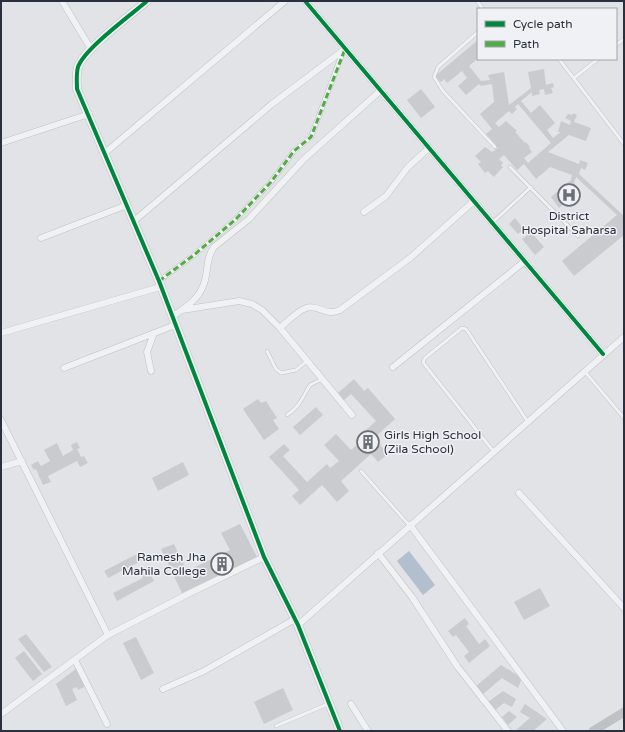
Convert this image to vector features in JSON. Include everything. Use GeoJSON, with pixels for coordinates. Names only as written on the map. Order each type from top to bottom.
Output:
{"type":"FeatureCollection","features":[{"type":"Feature","properties":{"kind":"main road"},"geometry":{"type":"LineString","coordinates":[[593,731],[624,712]]}},
{"type":"Feature","properties":{"kind":"street"},"geometry":{"type":"LineString","coordinates":[[62,1],[91,49]]}},
{"type":"Feature","properties":{"kind":"street"},"geometry":{"type":"LineString","coordinates":[[147,1],[91,49],[78,67],[76,79],[77,89],[106,152],[160,284],[264,557],[297,622],[340,731]]}},
{"type":"Feature","properties":{"kind":"street"},"geometry":{"type":"LineString","coordinates":[[106,152],[285,1]]}},
{"type":"Feature","properties":{"kind":"street"},"geometry":{"type":"LineString","coordinates":[[305,1],[603,354]]}},
{"type":"Feature","properties":{"kind":"street"},"geometry":{"type":"LineString","coordinates":[[134,221],[272,104],[345,49]]}},
{"type":"Feature","properties":{"kind":"street"},"geometry":{"type":"LineString","coordinates":[[1,333],[160,284],[236,219],[271,182],[294,151],[311,137],[345,49]]}},
{"type":"Feature","properties":{"kind":"street"},"geometry":{"type":"LineString","coordinates":[[172,317],[201,291],[204,285],[210,253],[214,247],[249,219],[304,158],[380,91]]}},
{"type":"Feature","properties":{"kind":"street"},"geometry":{"type":"LineString","coordinates":[[1,143],[89,114]]}},
{"type":"Feature","properties":{"kind":"street"},"geometry":{"type":"LineString","coordinates":[[364,212],[386,196],[408,166],[429,148]]}},
{"type":"Feature","properties":{"kind":"street"},"geometry":{"type":"LineString","coordinates":[[280,328],[306,308],[332,313],[340,310],[410,258],[474,201]]}},
{"type":"Feature","properties":{"kind":"street"},"geometry":{"type":"LineString","coordinates":[[41,238],[127,205]]}},
{"type":"Feature","properties":{"kind":"street"},"geometry":{"type":"LineString","coordinates":[[393,367],[525,261]]}},
{"type":"Feature","properties":{"kind":"street"},"geometry":{"type":"LineString","coordinates":[[180,310],[230,302],[244,302],[262,310],[280,328],[352,415]]}},
{"type":"Feature","properties":{"kind":"street"},"geometry":{"type":"LineString","coordinates":[[64,368],[175,326]]}},
{"type":"Feature","properties":{"kind":"street"},"geometry":{"type":"LineString","coordinates":[[151,371],[147,352],[154,333]]}},
{"type":"Feature","properties":{"kind":"street"},"geometry":{"type":"LineString","coordinates":[[163,689],[204,671],[297,622],[410,526],[624,337]]}},
{"type":"Feature","properties":{"kind":"street"},"geometry":{"type":"LineString","coordinates":[[1,420],[108,635]]}},
{"type":"Feature","properties":{"kind":"street"},"geometry":{"type":"LineString","coordinates":[[1,466],[22,461]]}},
{"type":"Feature","properties":{"kind":"street"},"geometry":{"type":"LineString","coordinates":[[519,492],[624,608]]}},
{"type":"Feature","properties":{"kind":"street"},"geometry":{"type":"LineString","coordinates":[[410,526],[563,731]]}},
{"type":"Feature","properties":{"kind":"street"},"geometry":{"type":"LineString","coordinates":[[378,553],[412,597],[457,666],[508,731]]}},
{"type":"Feature","properties":{"kind":"street"},"geometry":{"type":"LineString","coordinates":[[1,714],[108,635],[264,557]]}},
{"type":"Feature","properties":{"kind":"street"},"geometry":{"type":"LineString","coordinates":[[75,660],[107,724]]}},
{"type":"Feature","properties":{"kind":"street"},"geometry":{"type":"LineString","coordinates":[[351,704],[368,731]]}},
{"type":"Feature","properties":{"kind":"lane"},"geometry":{"type":"LineString","coordinates":[[477,33],[438,67],[434,77],[443,92],[495,147]]}},
{"type":"Feature","properties":{"kind":"lane"},"geometry":{"type":"LineString","coordinates":[[559,60],[624,144]]}},
{"type":"Feature","properties":{"kind":"lane"},"geometry":{"type":"LineString","coordinates":[[574,78],[597,60]]}},
{"type":"Feature","properties":{"kind":"lane"},"geometry":{"type":"LineString","coordinates":[[510,167],[578,236]]}},
{"type":"Feature","properties":{"kind":"lane"},"geometry":{"type":"LineString","coordinates":[[492,223],[531,187]]}},
{"type":"Feature","properties":{"kind":"lane"},"geometry":{"type":"LineString","coordinates":[[494,452],[425,365],[423,362],[425,358],[462,328],[466,329],[528,422]]}},
{"type":"Feature","properties":{"kind":"lane"},"geometry":{"type":"LineString","coordinates":[[267,351],[276,369],[281,373],[296,370],[307,361]]}},
{"type":"Feature","properties":{"kind":"lane"},"geometry":{"type":"LineString","coordinates":[[586,372],[624,418]]}},
{"type":"Feature","properties":{"kind":"lane"},"geometry":{"type":"LineString","coordinates":[[287,416],[305,396],[310,385],[322,379]]}},
{"type":"Feature","properties":{"kind":"lane"},"geometry":{"type":"LineString","coordinates":[[361,471],[410,526]]}},
{"type":"Feature","properties":{"kind":"lane"},"geometry":{"type":"LineString","coordinates":[[276,726],[329,703]]}},
{"type":"Feature","properties":{"kind":"water"},"geometry":{"type":"Polygon","coordinates":[[[409,551],[435,585],[423,595],[397,561],[409,551]]]}},
{"type":"Feature","properties":{"kind":"building"},"geometry":{"type":"Polygon","coordinates":[[[477,41],[477,59],[469,66],[481,81],[490,80],[488,75],[504,72],[509,105],[531,88],[528,72],[544,69],[546,85],[553,83],[554,87],[551,88],[553,93],[545,95],[544,89],[539,90],[540,94],[532,96],[532,92],[521,101],[531,113],[540,105],[555,123],[547,130],[553,138],[561,132],[558,132],[561,121],[570,125],[571,121],[565,118],[568,114],[572,115],[573,113],[577,115],[574,122],[591,128],[586,141],[569,135],[548,152],[579,164],[580,160],[588,163],[585,170],[581,168],[579,174],[624,216],[624,235],[574,276],[562,261],[617,215],[576,177],[574,183],[580,190],[559,208],[551,197],[571,180],[572,175],[550,167],[536,179],[524,164],[517,170],[504,155],[499,159],[503,163],[501,165],[503,167],[494,177],[488,171],[485,173],[478,164],[481,162],[475,156],[485,147],[492,152],[498,148],[486,134],[492,129],[480,114],[494,102],[492,84],[481,86],[479,84],[466,95],[458,86],[467,78],[462,71],[447,83],[444,79],[441,82],[435,76],[477,41]],[[518,104],[515,107],[517,109],[512,114],[509,111],[495,123],[499,127],[506,121],[517,131],[515,132],[525,143],[526,142],[532,152],[524,158],[528,163],[551,143],[518,104]]]}},
{"type":"Feature","properties":{"kind":"building"},"geometry":{"type":"Polygon","coordinates":[[[421,89],[435,107],[421,118],[407,100],[421,89]]]}},
{"type":"Feature","properties":{"kind":"building"},"geometry":{"type":"Polygon","coordinates":[[[515,218],[524,229],[518,234],[509,224],[515,218]]]}},
{"type":"Feature","properties":{"kind":"building"},"geometry":{"type":"Polygon","coordinates":[[[531,232],[544,247],[535,255],[522,239],[531,232]]]}},
{"type":"Feature","properties":{"kind":"building","name":"Girls High School (Zila School)"},"geometry":{"type":"Polygon","coordinates":[[[354,379],[364,391],[368,388],[395,419],[374,438],[388,454],[378,462],[371,454],[341,481],[349,491],[337,502],[322,485],[300,505],[292,496],[299,490],[269,457],[284,444],[290,450],[283,456],[307,482],[327,464],[330,468],[339,461],[324,445],[336,434],[351,450],[361,441],[357,438],[376,421],[351,394],[344,400],[338,393],[354,379]]]}},
{"type":"Feature","properties":{"kind":"building"},"geometry":{"type":"Polygon","coordinates":[[[258,399],[261,403],[266,401],[277,418],[273,420],[279,429],[264,440],[243,409],[258,399]]]}},
{"type":"Feature","properties":{"kind":"building"},"geometry":{"type":"Polygon","coordinates":[[[316,407],[323,415],[300,435],[293,427],[316,407]]]}},
{"type":"Feature","properties":{"kind":"building"},"geometry":{"type":"Polygon","coordinates":[[[77,442],[80,448],[77,449],[81,457],[84,456],[88,463],[80,467],[77,461],[48,476],[51,482],[43,485],[36,469],[34,470],[31,465],[38,461],[41,466],[50,461],[44,450],[57,443],[63,456],[73,450],[71,445],[77,442]]]}},
{"type":"Feature","properties":{"kind":"building"},"geometry":{"type":"Polygon","coordinates":[[[183,462],[189,475],[158,491],[152,478],[183,462]]]}},
{"type":"Feature","properties":{"kind":"building","name":"Ramesh Jha Mahila College"},"geometry":{"type":"Polygon","coordinates":[[[240,524],[257,557],[182,593],[161,549],[174,544],[187,571],[230,550],[221,533],[240,524]]]}},
{"type":"Feature","properties":{"kind":"building"},"geometry":{"type":"Polygon","coordinates":[[[139,553],[143,560],[108,578],[104,571],[139,553]]]}},
{"type":"Feature","properties":{"kind":"building"},"geometry":{"type":"Polygon","coordinates":[[[147,567],[154,581],[117,601],[113,593],[143,578],[139,571],[147,567]]]}},
{"type":"Feature","properties":{"kind":"building"},"geometry":{"type":"Polygon","coordinates":[[[540,588],[550,606],[524,620],[514,602],[540,588]]]}},
{"type":"Feature","properties":{"kind":"building"},"geometry":{"type":"Polygon","coordinates":[[[465,618],[469,624],[466,626],[479,644],[485,639],[490,646],[469,663],[464,656],[469,652],[456,635],[453,637],[448,631],[465,618]]]}},
{"type":"Feature","properties":{"kind":"building"},"geometry":{"type":"Polygon","coordinates":[[[26,634],[52,667],[44,672],[18,639],[26,634]]]}},
{"type":"Feature","properties":{"kind":"building"},"geometry":{"type":"Polygon","coordinates":[[[136,637],[154,673],[141,680],[123,643],[136,637]]]}},
{"type":"Feature","properties":{"kind":"building"},"geometry":{"type":"Polygon","coordinates":[[[24,651],[42,674],[33,681],[15,658],[24,651]]]}},
{"type":"Feature","properties":{"kind":"building"},"geometry":{"type":"Polygon","coordinates":[[[501,665],[522,678],[518,688],[502,678],[482,695],[475,687],[501,665]]]}},
{"type":"Feature","properties":{"kind":"building"},"geometry":{"type":"Polygon","coordinates":[[[77,668],[86,686],[78,690],[77,687],[72,689],[77,700],[66,706],[56,684],[77,668]]]}},
{"type":"Feature","properties":{"kind":"building"},"geometry":{"type":"Polygon","coordinates":[[[283,688],[293,710],[264,724],[254,702],[283,688]]]}},
{"type":"Feature","properties":{"kind":"building"},"geometry":{"type":"Polygon","coordinates":[[[503,691],[516,699],[512,707],[504,703],[495,710],[488,702],[503,691]]]}},
{"type":"Feature","properties":{"kind":"building"},"geometry":{"type":"Polygon","coordinates":[[[525,704],[547,719],[533,731],[515,731],[530,718],[520,712],[525,704]]]}},
{"type":"Feature","properties":{"kind":"building"},"geometry":{"type":"Polygon","coordinates":[[[509,711],[517,717],[508,725],[502,717],[509,711]]]}},
{"type":"Feature","properties":{"kind":"marked path"},"geometry":{"type":"LineString","coordinates":[[159,281],[194,255],[236,219],[271,182],[294,151],[311,137],[345,49]]}},
{"type":"Feature","properties":{"kind":"cycle path"},"geometry":{"type":"LineString","coordinates":[[147,1],[89,51],[77,70],[77,89],[159,281],[264,557],[298,625],[340,731]]}},
{"type":"Feature","properties":{"kind":"cycle path"},"geometry":{"type":"LineString","coordinates":[[305,1],[603,354]]}},
{"type":"Feature","properties":{"kind":"place","name":"District Hospital Saharsa"},"geometry":{"type":"Point","coordinates":[569,195]}},
{"type":"Feature","properties":{"kind":"place","name":"Girls High School (Zila School)"},"geometry":{"type":"Point","coordinates":[368,442]}},
{"type":"Feature","properties":{"kind":"place","name":"Ramesh Jha Mahila College"},"geometry":{"type":"Point","coordinates":[222,564]}}]}
